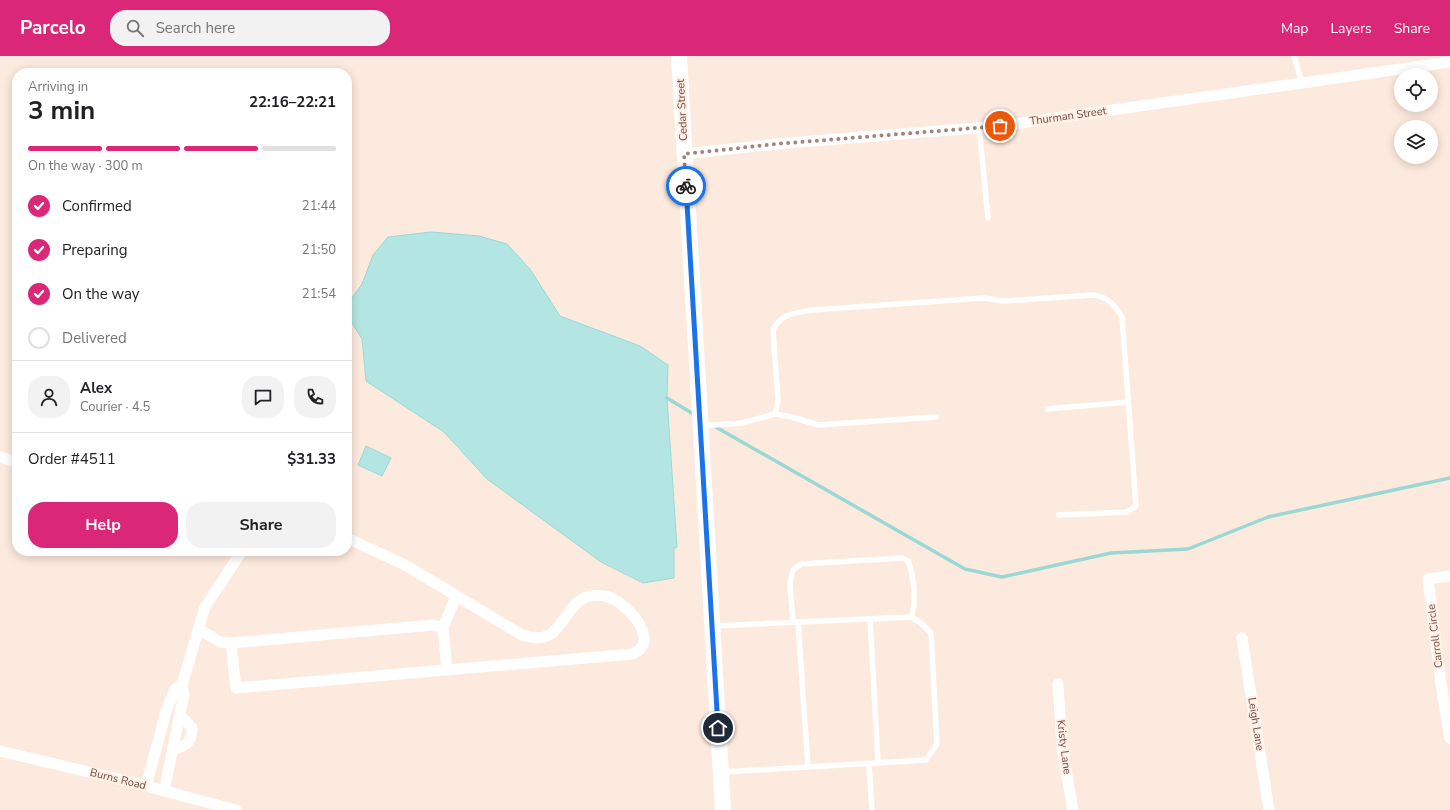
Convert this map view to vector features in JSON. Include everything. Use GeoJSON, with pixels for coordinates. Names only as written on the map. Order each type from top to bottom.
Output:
{"type":"FeatureCollection","features":[{"type":"Feature","properties":{"kind":"street","name":"Cedar Street"},"geometry":{"type":"LineString","coordinates":[[679,56],[723,810]]}},
{"type":"Feature","properties":{"kind":"street","name":"Thurman Street"},"geometry":{"type":"LineString","coordinates":[[684,154],[776,144],[979,127],[1450,62]]}},
{"type":"Feature","properties":{"kind":"street"},"geometry":{"type":"LineString","coordinates":[[0,457],[12,461]]}},
{"type":"Feature","properties":{"kind":"street"},"geometry":{"type":"LineString","coordinates":[[231,643],[236,688],[632,654],[639,651],[645,639],[643,631],[632,614],[620,602],[605,596],[593,596],[581,600],[572,606],[557,630],[548,636],[536,638],[522,634],[405,565],[352,540]]}},
{"type":"Feature","properties":{"kind":"street"},"geometry":{"type":"LineString","coordinates":[[164,791],[181,716],[184,694],[182,685],[205,607],[239,556]]}},
{"type":"Feature","properties":{"kind":"street","name":"Carroll Circle"},"geometry":{"type":"LineString","coordinates":[[1450,576],[1428,579],[1441,684],[1450,738]]}},
{"type":"Feature","properties":{"kind":"street"},"geometry":{"type":"LineString","coordinates":[[447,670],[443,628],[456,596]]}},
{"type":"Feature","properties":{"kind":"street"},"geometry":{"type":"LineString","coordinates":[[199,629],[220,642],[231,643],[433,625],[443,628]]}},
{"type":"Feature","properties":{"kind":"street","name":"Leigh Lane"},"geometry":{"type":"LineString","coordinates":[[1242,638],[1269,810]]}},
{"type":"Feature","properties":{"kind":"street","name":"Kristy Lane"},"geometry":{"type":"LineString","coordinates":[[1058,684],[1062,746],[1073,810]]}},
{"type":"Feature","properties":{"kind":"street"},"geometry":{"type":"LineString","coordinates":[[146,786],[166,712],[175,689],[182,685]]}},
{"type":"Feature","properties":{"kind":"street"},"geometry":{"type":"LineString","coordinates":[[173,750],[186,745],[190,741],[192,734],[192,728],[181,716]]}},
{"type":"Feature","properties":{"kind":"street","name":"Burns Road"},"geometry":{"type":"LineString","coordinates":[[0,751],[146,786],[236,810]]}},
{"type":"Feature","properties":{"kind":"lane"},"geometry":{"type":"LineString","coordinates":[[1294,56],[1302,83]]}},
{"type":"Feature","properties":{"kind":"lane"},"geometry":{"type":"LineString","coordinates":[[979,127],[988,218]]}},
{"type":"Feature","properties":{"kind":"lane"},"geometry":{"type":"LineString","coordinates":[[775,414],[778,401],[773,330],[777,321],[789,315],[812,310],[984,298],[1003,301],[1093,295],[1104,296],[1122,317],[1136,506],[1127,512],[1059,515]]}},
{"type":"Feature","properties":{"kind":"lane"},"geometry":{"type":"LineString","coordinates":[[1048,408],[1128,402]]}},
{"type":"Feature","properties":{"kind":"lane"},"geometry":{"type":"LineString","coordinates":[[700,427],[742,423],[775,414],[792,417],[818,426],[936,417]]}},
{"type":"Feature","properties":{"kind":"lane"},"geometry":{"type":"LineString","coordinates":[[808,767],[795,622],[790,584],[793,570],[801,564],[902,558],[908,561],[912,570],[914,609],[911,617]]}},
{"type":"Feature","properties":{"kind":"lane"},"geometry":{"type":"LineString","coordinates":[[712,626],[911,617],[920,622],[931,633],[937,744],[926,760],[721,772]]}},
{"type":"Feature","properties":{"kind":"lane"},"geometry":{"type":"LineString","coordinates":[[870,619],[878,763]]}},
{"type":"Feature","properties":{"kind":"lane"},"geometry":{"type":"LineString","coordinates":[[166,712],[181,716]]}},
{"type":"Feature","properties":{"kind":"lane"},"geometry":{"type":"LineString","coordinates":[[869,764],[872,810]]}},
{"type":"Feature","properties":{"kind":"water"},"geometry":{"type":"Polygon","coordinates":[[[431,232],[479,236],[507,244],[530,269],[560,316],[640,346],[668,365],[667,398],[677,547],[674,548],[674,578],[643,583],[601,562],[487,479],[444,432],[366,381],[362,339],[352,323],[352,298],[362,284],[373,255],[388,237],[431,232]]]}},
{"type":"Feature","properties":{"kind":"water"},"geometry":{"type":"Polygon","coordinates":[[[366,446],[391,458],[382,476],[358,465],[366,446]]]}},
{"type":"Feature","properties":{"kind":"waterway"},"geometry":{"type":"LineString","coordinates":[[667,398],[695,415]]}},
{"type":"Feature","properties":{"kind":"waterway"},"geometry":{"type":"LineString","coordinates":[[714,426],[965,569],[1002,577],[1111,553],[1188,549],[1268,517],[1450,478]]}},
{"type":"Feature","properties":{"kind":"way so far"},"geometry":{"type":"LineString","coordinates":[[686,186],[684,154],[776,144],[1000,126]]}},
{"type":"Feature","properties":{"kind":"route"},"geometry":{"type":"LineString","coordinates":[[686,186],[718,728]]}}]}
